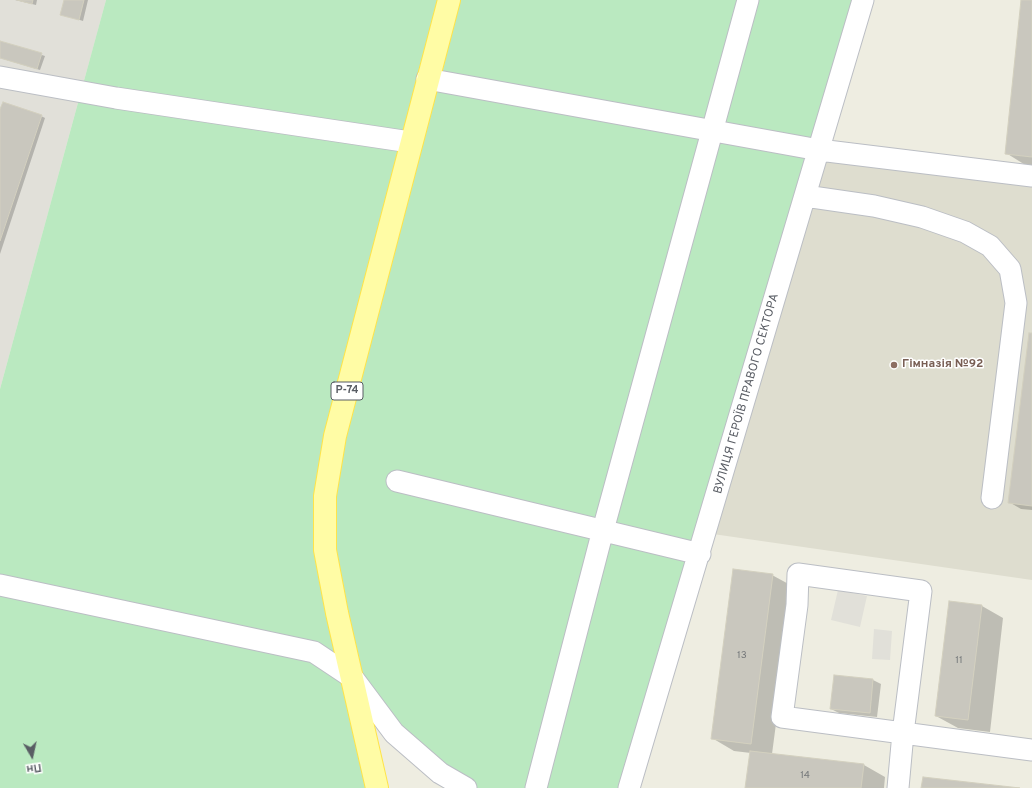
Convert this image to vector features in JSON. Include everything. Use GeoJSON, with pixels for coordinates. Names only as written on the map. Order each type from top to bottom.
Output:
{"type":"FeatureCollection","features":[{"type":"Feature","properties":{"kind":"main road","name":"Р-74"},"geometry":{"type":"LineString","coordinates":[[377,788],[337,613],[325,550],[325,496],[335,436],[410,142],[449,0]]}},
{"type":"Feature","properties":{"kind":"street"},"geometry":{"type":"LineString","coordinates":[[536,788],[603,530],[748,0]]}},
{"type":"Feature","properties":{"kind":"street","name":"ВУЛИЦЯ ГЕРОЇВ ПРАВОГО СЕКТОРА"},"geometry":{"type":"LineString","coordinates":[[629,788],[864,0]]}},
{"type":"Feature","properties":{"kind":"street"},"geometry":{"type":"LineString","coordinates":[[0,77],[116,98],[410,142]]}},
{"type":"Feature","properties":{"kind":"street"},"geometry":{"type":"LineString","coordinates":[[428,79],[819,150],[1032,176]]}},
{"type":"Feature","properties":{"kind":"street"},"geometry":{"type":"LineString","coordinates":[[805,196],[874,206],[922,217],[965,232],[990,246],[1010,269],[1016,304],[992,498]]}},
{"type":"Feature","properties":{"kind":"street"},"geometry":{"type":"LineString","coordinates":[[397,481],[700,554]]}},
{"type":"Feature","properties":{"kind":"street"},"geometry":{"type":"LineString","coordinates":[[898,788],[904,733],[921,591],[798,574],[797,605],[782,717],[904,733],[1032,750]]}},
{"type":"Feature","properties":{"kind":"street"},"geometry":{"type":"LineString","coordinates":[[0,585],[314,652],[353,678],[394,733],[440,773],[466,788]]}},
{"type":"Feature","properties":{"kind":"shaded area"},"geometry":{"type":"Polygon","coordinates":[[[0,0],[106,0],[0,389],[0,0]]]}},
{"type":"Feature","properties":{"kind":"shaded area","name":"Гімназія №92"},"geometry":{"type":"Polygon","coordinates":[[[819,150],[1032,176],[1032,580],[706,533],[819,150]]]}},
{"type":"Feature","properties":{"kind":"shaded area"},"geometry":{"type":"Polygon","coordinates":[[[838,590],[867,596],[860,627],[831,620],[838,590]]]}},
{"type":"Feature","properties":{"kind":"shaded area"},"geometry":{"type":"Polygon","coordinates":[[[874,629],[892,631],[890,660],[872,659],[874,629]]]}},
{"type":"Feature","properties":{"kind":"green space"},"geometry":{"type":"Polygon","coordinates":[[[106,0],[863,0],[629,788],[466,788],[353,679],[377,788],[0,788],[0,389],[106,0]]]}},
{"type":"Feature","properties":{"kind":"building"},"geometry":{"type":"Polygon","coordinates":[[[17,0],[33,0],[32,4],[17,0]]]}},
{"type":"Feature","properties":{"kind":"building"},"geometry":{"type":"Polygon","coordinates":[[[64,0],[84,0],[79,20],[60,15],[64,0]]]}},
{"type":"Feature","properties":{"kind":"building"},"geometry":{"type":"Polygon","coordinates":[[[1021,0],[1032,0],[1032,157],[1005,154],[1021,0]]]}},
{"type":"Feature","properties":{"kind":"building"},"geometry":{"type":"Polygon","coordinates":[[[0,41],[42,53],[37,69],[0,58],[0,41]]]}},
{"type":"Feature","properties":{"kind":"building"},"geometry":{"type":"Polygon","coordinates":[[[3,102],[42,115],[0,241],[0,109],[3,102]]]}},
{"type":"Feature","properties":{"kind":"building"},"geometry":{"type":"Polygon","coordinates":[[[1029,333],[1032,333],[1032,506],[1008,503],[1029,333]]]}},
{"type":"Feature","properties":{"kind":"building"},"geometry":{"type":"Polygon","coordinates":[[[733,569],[773,574],[751,744],[711,739],[733,569]]]}},
{"type":"Feature","properties":{"kind":"building"},"geometry":{"type":"Polygon","coordinates":[[[949,601],[982,605],[968,720],[935,716],[949,601]]]}},
{"type":"Feature","properties":{"kind":"building"},"geometry":{"type":"Polygon","coordinates":[[[834,675],[873,679],[870,713],[830,709],[834,675]]]}},
{"type":"Feature","properties":{"kind":"building"},"geometry":{"type":"Polygon","coordinates":[[[750,751],[864,764],[861,788],[745,788],[750,751]]]}},
{"type":"Feature","properties":{"kind":"building"},"geometry":{"type":"Polygon","coordinates":[[[923,777],[1020,788],[921,788],[923,777]]]}},
{"type":"Feature","properties":{"kind":"place","name":"Гімназія №92"},"geometry":{"type":"Point","coordinates":[894,365]}}]}
